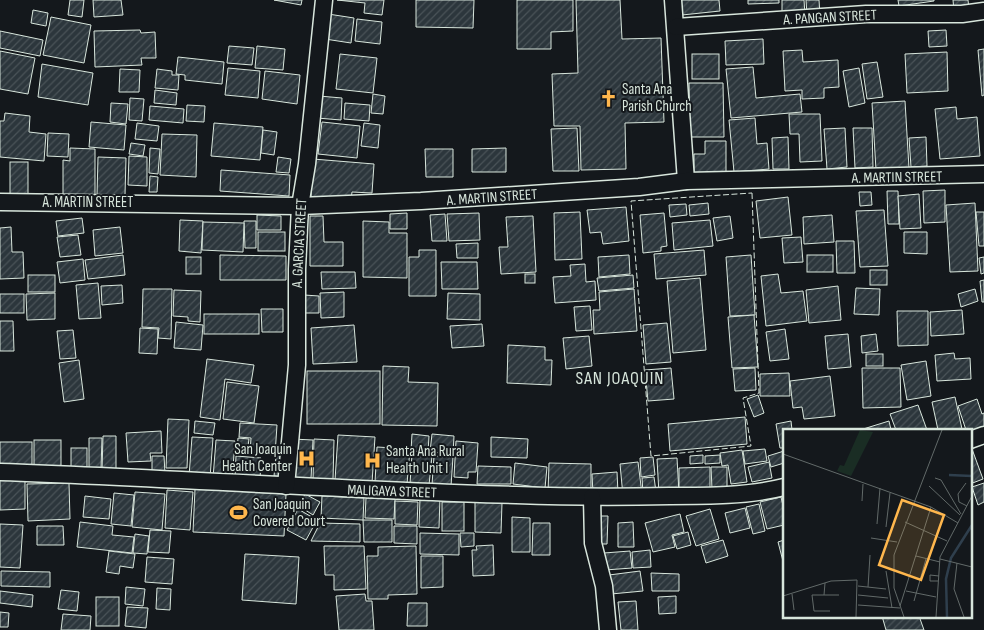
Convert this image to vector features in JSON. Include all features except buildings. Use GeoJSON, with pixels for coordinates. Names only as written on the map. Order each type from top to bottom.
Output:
{"type":"FeatureCollection","features":[{"type":"Feature","properties":{"kind":"street","name":"A. GARCIA STREET"},"geometry":{"type":"LineString","coordinates":[[286,486],[296,365],[300,206],[324,0]]}},
{"type":"Feature","properties":{"kind":"street"},"geometry":{"type":"LineString","coordinates":[[673,0],[686,182]]}},
{"type":"Feature","properties":{"kind":"street","name":"A. PANGAN STREET"},"geometry":{"type":"LineString","coordinates":[[676,27],[856,15],[962,14],[984,11]]}},
{"type":"Feature","properties":{"kind":"street","name":"A. MARTIN STREET"},"geometry":{"type":"LineString","coordinates":[[0,202],[300,206],[421,202],[686,182],[984,174]]}},
{"type":"Feature","properties":{"kind":"street"},"geometry":{"type":"LineString","coordinates":[[972,439],[984,435]]}},
{"type":"Feature","properties":{"kind":"street","name":"MALIGAYA STREET"},"geometry":{"type":"LineString","coordinates":[[0,472],[286,486],[592,497],[701,496],[772,490],[783,487]]}},
{"type":"Feature","properties":{"kind":"street"},"geometry":{"type":"LineString","coordinates":[[592,497],[593,543],[604,586],[608,630]]}},
{"type":"Feature","properties":{"kind":"fence"},"geometry":{"type":"LineString","coordinates":[[752,193],[759,393],[743,398],[751,446],[651,456],[631,201],[752,193]]}},
{"type":"Feature","properties":{"kind":"place","name":"Santa Ana Parish Church"},"geometry":{"type":"Point","coordinates":[608,98]}},
{"type":"Feature","properties":{"kind":"place","name":"San Joaquin Health Center"},"geometry":{"type":"Point","coordinates":[306,458]}},
{"type":"Feature","properties":{"kind":"place","name":"Santa Ana Rural Health Unit I"},"geometry":{"type":"Point","coordinates":[372,460]}},
{"type":"Feature","properties":{"kind":"place","name":"San Joaquin Covered Court"},"geometry":{"type":"Point","coordinates":[239,513]}},
{"type":"Feature","properties":{"kind":"district","name":"SAN JOAQUIN"},"geometry":{"type":"Point","coordinates":[620,378]}}]}
